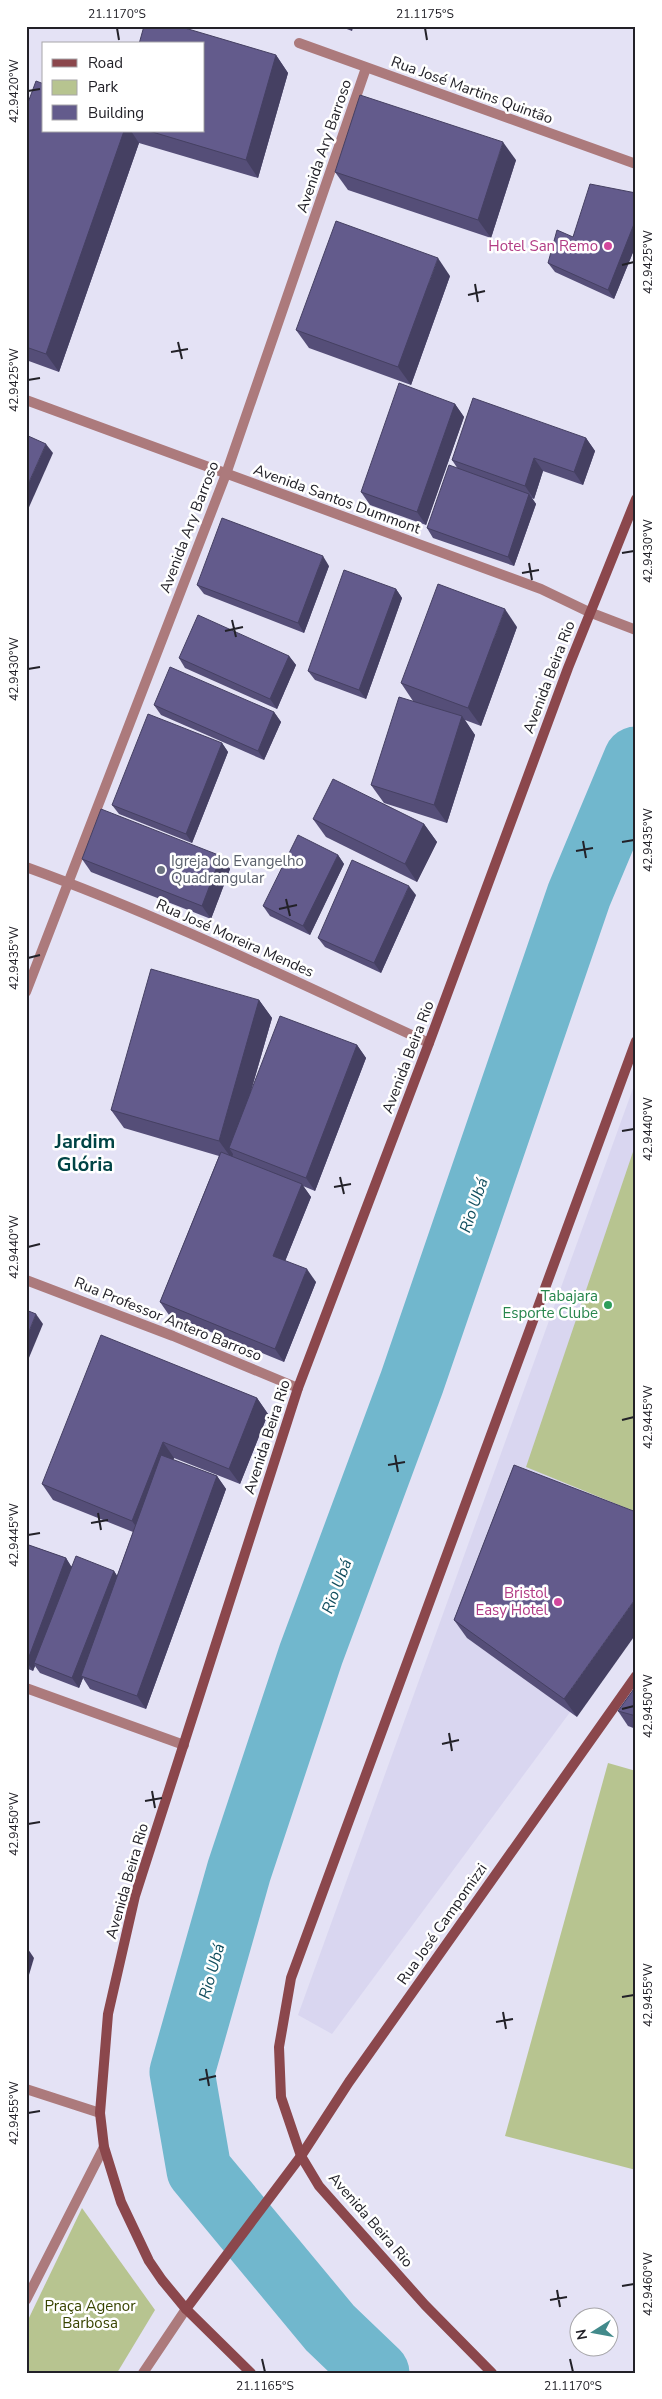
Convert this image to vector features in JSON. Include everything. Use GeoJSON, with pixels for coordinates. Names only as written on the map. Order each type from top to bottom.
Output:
{"type":"FeatureCollection","features":[{"type":"Feature","properties":{"kind":"main road","name":"Avenida Beira Rio"},"geometry":{"type":"LineString","coordinates":[[251,2373],[186,2309],[149,2261],[121,2202],[104,2147],[100,2113],[108,2014],[136,1896],[298,1388],[430,1042],[589,612],[636,499]]}},
{"type":"Feature","properties":{"kind":"main road","name":"Avenida Beira Rio"},"geometry":{"type":"LineString","coordinates":[[492,2373],[425,2305],[319,2186],[301,2156],[281,2097],[279,2047],[291,1978],[636,1041]]}},
{"type":"Feature","properties":{"kind":"main road","name":"Rua José Campomizzi"},"geometry":{"type":"LineString","coordinates":[[186,2309],[301,2156],[350,2082],[636,1676]]}},
{"type":"Feature","properties":{"kind":"street","name":"Rua José Martins Quintão"},"geometry":{"type":"LineString","coordinates":[[299,43],[636,164]]}},
{"type":"Feature","properties":{"kind":"street","name":"Avenida Ary Barroso"},"geometry":{"type":"LineString","coordinates":[[26,992],[226,474],[366,68]]}},
{"type":"Feature","properties":{"kind":"street","name":"Avenida Santos Dummont"},"geometry":{"type":"LineString","coordinates":[[26,400],[541,589],[589,612],[636,630]]}},
{"type":"Feature","properties":{"kind":"street","name":"Rua José Moreira Mendes"},"geometry":{"type":"LineString","coordinates":[[26,867],[198,937],[430,1042]]}},
{"type":"Feature","properties":{"kind":"street","name":"Rua Professor Antero Barroso"},"geometry":{"type":"LineString","coordinates":[[26,1280],[173,1336],[298,1388]]}},
{"type":"Feature","properties":{"kind":"street"},"geometry":{"type":"LineString","coordinates":[[26,1688],[184,1745]]}},
{"type":"Feature","properties":{"kind":"street"},"geometry":{"type":"LineString","coordinates":[[26,2089],[100,2113]]}},
{"type":"Feature","properties":{"kind":"street"},"geometry":{"type":"LineString","coordinates":[[26,2300],[104,2147]]}},
{"type":"Feature","properties":{"kind":"street"},"geometry":{"type":"LineString","coordinates":[[143,2373],[186,2309]]}},
{"type":"Feature","properties":{"kind":"shaded area"},"geometry":{"type":"Polygon","coordinates":[[[636,1080],[636,1623],[332,2034],[298,2015],[636,1080]]]}},
{"type":"Feature","properties":{"kind":"green space","name":"Tabajara Esporte Clube"},"geometry":{"type":"Polygon","coordinates":[[[636,1143],[636,1512],[526,1467],[636,1143]]]}},
{"type":"Feature","properties":{"kind":"green space"},"geometry":{"type":"Polygon","coordinates":[[[608,1763],[636,1771],[636,2170],[505,2136],[608,1763]]]}},
{"type":"Feature","properties":{"kind":"green space","name":"Praça Agenor Barbosa"},"geometry":{"type":"Polygon","coordinates":[[[82,2208],[155,2310],[117,2373],[26,2373],[26,2324],[82,2208]]]}},
{"type":"Feature","properties":{"kind":"building"},"geometry":{"type":"Polygon","coordinates":[[[144,26],[178,26],[276,55],[246,160],[152,132],[205,132],[205,42],[140,42],[144,26]]]}},
{"type":"Feature","properties":{"kind":"building"},"geometry":{"type":"Polygon","coordinates":[[[36,81],[42,83],[42,132],[124,132],[46,354],[26,347],[26,108],[36,81]]]}},
{"type":"Feature","properties":{"kind":"building"},"geometry":{"type":"Polygon","coordinates":[[[360,95],[503,142],[478,220],[335,172],[360,95]]]}},
{"type":"Feature","properties":{"kind":"building","name":"Hotel San Remo"},"geometry":{"type":"Polygon","coordinates":[[[590,184],[636,193],[636,219],[608,290],[548,263],[557,230],[573,237],[590,184]]]}},
{"type":"Feature","properties":{"kind":"building"},"geometry":{"type":"Polygon","coordinates":[[[336,221],[438,258],[398,367],[296,330],[336,221]]]}},
{"type":"Feature","properties":{"kind":"building"},"geometry":{"type":"Polygon","coordinates":[[[399,383],[455,404],[417,512],[361,492],[399,383]]]}},
{"type":"Feature","properties":{"kind":"building"},"geometry":{"type":"Polygon","coordinates":[[[473,398],[586,438],[574,472],[534,458],[525,486],[452,460],[473,398]]]}},
{"type":"Feature","properties":{"kind":"building"},"geometry":{"type":"Polygon","coordinates":[[[26,435],[46,444],[26,489],[26,435]]]}},
{"type":"Feature","properties":{"kind":"building"},"geometry":{"type":"Polygon","coordinates":[[[449,465],[529,494],[508,557],[427,528],[449,465]]]}},
{"type":"Feature","properties":{"kind":"building"},"geometry":{"type":"Polygon","coordinates":[[[222,518],[323,556],[298,623],[197,585],[222,518]]]}},
{"type":"Feature","properties":{"kind":"building"},"geometry":{"type":"Polygon","coordinates":[[[344,570],[396,589],[359,690],[308,671],[344,570]]]}},
{"type":"Feature","properties":{"kind":"building"},"geometry":{"type":"Polygon","coordinates":[[[438,584],[505,609],[468,708],[401,683],[438,584]]]}},
{"type":"Feature","properties":{"kind":"building"},"geometry":{"type":"Polygon","coordinates":[[[198,615],[289,656],[270,699],[179,658],[198,615]]]}},
{"type":"Feature","properties":{"kind":"building"},"geometry":{"type":"Polygon","coordinates":[[[170,667],[274,712],[258,751],[154,705],[170,667]]]}},
{"type":"Feature","properties":{"kind":"building"},"geometry":{"type":"Polygon","coordinates":[[[399,697],[462,716],[434,805],[371,785],[399,697]]]}},
{"type":"Feature","properties":{"kind":"building"},"geometry":{"type":"Polygon","coordinates":[[[148,714],[222,743],[186,834],[112,805],[148,714]]]}},
{"type":"Feature","properties":{"kind":"building"},"geometry":{"type":"Polygon","coordinates":[[[333,779],[424,824],[405,864],[313,819],[333,779]]]}},
{"type":"Feature","properties":{"kind":"building","name":"Igreja do Evangelho Quadrangular"},"geometry":{"type":"Polygon","coordinates":[[[101,809],[221,856],[202,906],[82,859],[101,809]]]}},
{"type":"Feature","properties":{"kind":"building"},"geometry":{"type":"Polygon","coordinates":[[[298,835],[338,855],[303,926],[263,906],[298,835]]]}},
{"type":"Feature","properties":{"kind":"building"},"geometry":{"type":"Polygon","coordinates":[[[352,860],[409,886],[374,963],[318,938],[352,860]]]}},
{"type":"Feature","properties":{"kind":"building"},"geometry":{"type":"Polygon","coordinates":[[[151,969],[259,1000],[219,1141],[111,1110],[151,969]]]}},
{"type":"Feature","properties":{"kind":"building"},"geometry":{"type":"Polygon","coordinates":[[[280,1016],[357,1045],[306,1178],[229,1148],[280,1016]]]}},
{"type":"Feature","properties":{"kind":"building"},"geometry":{"type":"Polygon","coordinates":[[[221,1152],[302,1184],[273,1256],[307,1269],[275,1349],[160,1302],[221,1152]]]}},
{"type":"Feature","properties":{"kind":"building"},"geometry":{"type":"Polygon","coordinates":[[[26,1310],[36,1314],[26,1339],[26,1310]]]}},
{"type":"Feature","properties":{"kind":"building"},"geometry":{"type":"Polygon","coordinates":[[[101,1335],[257,1398],[229,1469],[163,1442],[132,1521],[42,1484],[101,1335]]]}},
{"type":"Feature","properties":{"kind":"building"},"geometry":{"type":"Polygon","coordinates":[[[161,1455],[217,1476],[137,1696],[81,1676],[161,1455]]]}},
{"type":"Feature","properties":{"kind":"building","name":"Bristol Easy Hotel"},"geometry":{"type":"Polygon","coordinates":[[[514,1465],[636,1512],[636,1598],[564,1699],[454,1620],[514,1465]]]}},
{"type":"Feature","properties":{"kind":"building"},"geometry":{"type":"Polygon","coordinates":[[[26,1544],[66,1558],[27,1662],[26,1661],[26,1544]]]}},
{"type":"Feature","properties":{"kind":"building"},"geometry":{"type":"Polygon","coordinates":[[[76,1556],[114,1571],[72,1678],[34,1663],[76,1556]]]}},
{"type":"Feature","properties":{"kind":"building"},"geometry":{"type":"Polygon","coordinates":[[[636,1686],[636,1716],[618,1711],[636,1686]]]}},
{"type":"Feature","properties":{"kind":"waterway","name":"Rio Ubá"},"geometry":{"type":"LineString","coordinates":[[377,2373],[330,2328],[199,2170],[182,2072],[239,1871],[311,1654],[412,1382],[579,895],[636,759]]}},
{"type":"Feature","properties":{"kind":"place","name":"Hotel San Remo"},"geometry":{"type":"Point","coordinates":[608,246]}},
{"type":"Feature","properties":{"kind":"place","name":"Igreja do Evangelho Quadrangular"},"geometry":{"type":"Point","coordinates":[161,870]}},
{"type":"Feature","properties":{"kind":"place","name":"Tabajara Esporte Clube"},"geometry":{"type":"Point","coordinates":[608,1305]}},
{"type":"Feature","properties":{"kind":"place","name":"Bristol Easy Hotel"},"geometry":{"type":"Point","coordinates":[558,1602]}},
{"type":"Feature","properties":{"kind":"district","name":"Jardim Glória"},"geometry":{"type":"Point","coordinates":[85,1152]}}]}
